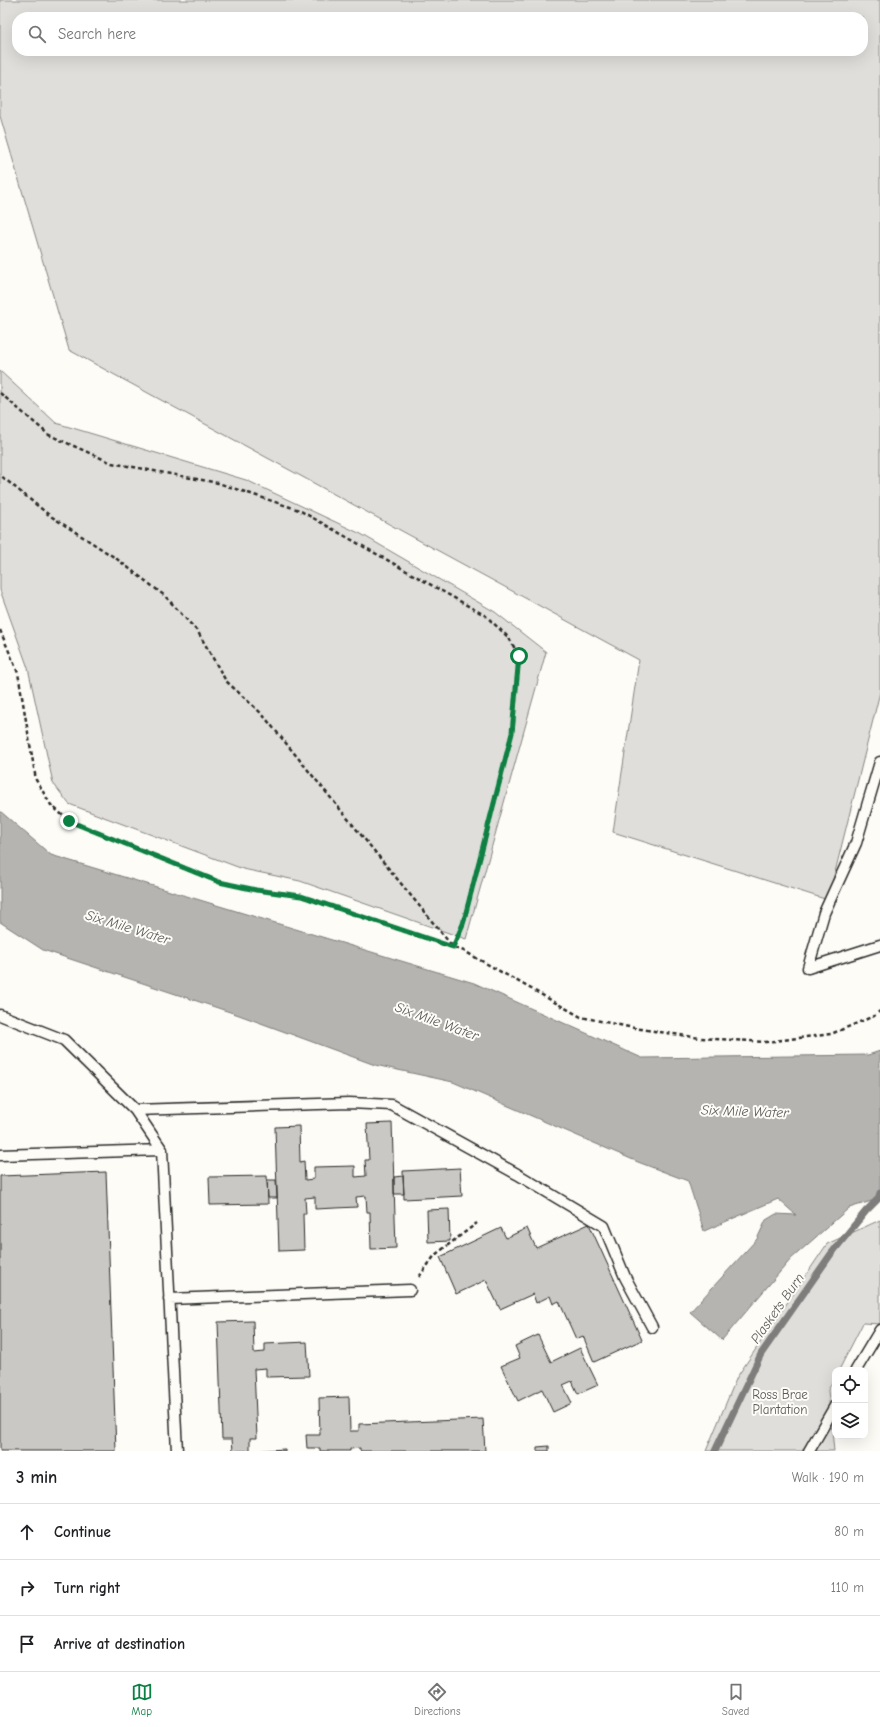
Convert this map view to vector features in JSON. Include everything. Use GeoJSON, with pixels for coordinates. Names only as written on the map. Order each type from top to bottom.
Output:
{"type":"FeatureCollection","features":[{"type":"Feature","properties":{"kind":"lane"},"geometry":{"type":"LineString","coordinates":[[880,762],[856,843],[824,914],[808,968],[880,945]]}},
{"type":"Feature","properties":{"kind":"lane"},"geometry":{"type":"LineString","coordinates":[[0,1015],[64,1040],[135,1110],[162,1150],[177,1451]]}},
{"type":"Feature","properties":{"kind":"lane"},"geometry":{"type":"LineString","coordinates":[[135,1110],[349,1103],[392,1105],[517,1174],[604,1226],[625,1277],[652,1327]]}},
{"type":"Feature","properties":{"kind":"lane"},"geometry":{"type":"LineString","coordinates":[[0,1155],[162,1150]]}},
{"type":"Feature","properties":{"kind":"lane"},"geometry":{"type":"LineString","coordinates":[[169,1298],[410,1290]]}},
{"type":"Feature","properties":{"kind":"lane"},"geometry":{"type":"LineString","coordinates":[[858,1367],[880,1330]]}},
{"type":"Feature","properties":{"kind":"lane"},"geometry":{"type":"LineString","coordinates":[[809,1451],[832,1411]]}},
{"type":"Feature","properties":{"kind":"path"},"geometry":{"type":"LineString","coordinates":[[0,393],[49,435],[112,463],[218,483],[299,510],[486,616],[509,638],[519,656],[512,733],[463,924],[453,947]]}},
{"type":"Feature","properties":{"kind":"path"},"geometry":{"type":"LineString","coordinates":[[0,475],[49,515],[117,559],[165,596],[198,632],[226,681],[262,714],[453,947]]}},
{"type":"Feature","properties":{"kind":"path"},"geometry":{"type":"LineString","coordinates":[[0,630],[18,673],[36,780],[51,805],[69,821],[219,882],[256,890],[301,896],[464,951],[581,1017],[634,1028],[700,1038],[766,1042],[831,1034],[874,1016],[880,1011]]}},
{"type":"Feature","properties":{"kind":"path"},"geometry":{"type":"LineString","coordinates":[[410,1290],[435,1255],[477,1223]]}},
{"type":"Feature","properties":{"kind":"green space"},"geometry":{"type":"Polygon","coordinates":[[[0,0],[880,0],[880,692],[828,900],[613,832],[639,660],[69,350],[0,116],[0,0]]]}},
{"type":"Feature","properties":{"kind":"green space"},"geometry":{"type":"Polygon","coordinates":[[[0,371],[56,423],[246,480],[361,534],[495,612],[546,652],[466,939],[300,881],[243,869],[69,804],[53,783],[28,668],[0,590],[0,371]]]}},
{"type":"Feature","properties":{"kind":"green space","name":"Ross Brae Plantation"},"geometry":{"type":"Polygon","coordinates":[[[880,1220],[880,1324],[863,1323],[841,1367],[832,1367],[832,1383],[828,1390],[834,1451],[706,1451],[737,1377],[827,1244],[880,1220]]]}},
{"type":"Feature","properties":{"kind":"water","name":"Six Mile Water"},"geometry":{"type":"Polygon","coordinates":[[[0,811],[51,855],[474,983],[642,1058],[868,1055],[880,1051],[880,1201],[878,1199],[849,1208],[791,1259],[722,1340],[690,1312],[757,1239],[766,1220],[776,1214],[796,1215],[778,1199],[704,1231],[688,1181],[638,1162],[453,1082],[375,1065],[239,1015],[43,950],[0,922],[0,811]]]}},
{"type":"Feature","properties":{"kind":"building"},"geometry":{"type":"Polygon","coordinates":[[[392,1123],[396,1248],[371,1249],[370,1212],[367,1212],[366,1196],[356,1197],[357,1207],[315,1209],[315,1197],[305,1198],[306,1214],[303,1214],[304,1250],[279,1251],[275,1127],[299,1126],[300,1162],[304,1161],[305,1180],[314,1179],[314,1167],[355,1166],[355,1177],[366,1176],[365,1160],[369,1160],[367,1124],[392,1123]]]}},
{"type":"Feature","properties":{"kind":"building"},"geometry":{"type":"Polygon","coordinates":[[[460,1168],[462,1196],[404,1199],[403,1171],[460,1168]]]}},
{"type":"Feature","properties":{"kind":"building"},"geometry":{"type":"Polygon","coordinates":[[[106,1172],[116,1451],[0,1451],[0,1176],[106,1172]]]}},
{"type":"Feature","properties":{"kind":"building"},"geometry":{"type":"Polygon","coordinates":[[[267,1176],[268,1204],[210,1205],[209,1177],[267,1176]]]}},
{"type":"Feature","properties":{"kind":"building"},"geometry":{"type":"Polygon","coordinates":[[[403,1176],[404,1194],[394,1194],[394,1177],[403,1176]]]}},
{"type":"Feature","properties":{"kind":"building"},"geometry":{"type":"Polygon","coordinates":[[[267,1180],[276,1180],[277,1198],[268,1198],[267,1180]]]}},
{"type":"Feature","properties":{"kind":"building"},"geometry":{"type":"Polygon","coordinates":[[[449,1209],[450,1241],[428,1242],[427,1210],[449,1209]]]}},
{"type":"Feature","properties":{"kind":"building"},"geometry":{"type":"Polygon","coordinates":[[[589,1224],[642,1340],[594,1362],[583,1336],[576,1339],[559,1301],[553,1304],[550,1296],[536,1303],[533,1294],[500,1309],[486,1280],[456,1294],[440,1257],[501,1228],[506,1238],[527,1228],[536,1248],[589,1224]]]}},
{"type":"Feature","properties":{"kind":"building"},"geometry":{"type":"Polygon","coordinates":[[[253,1321],[254,1353],[265,1352],[265,1344],[307,1342],[309,1376],[266,1377],[266,1368],[254,1369],[257,1438],[250,1438],[250,1451],[233,1451],[232,1439],[222,1439],[218,1322],[253,1321]]]}},
{"type":"Feature","properties":{"kind":"building"},"geometry":{"type":"Polygon","coordinates":[[[538,1335],[551,1362],[580,1348],[598,1385],[578,1394],[572,1381],[563,1385],[572,1403],[553,1412],[542,1389],[518,1401],[501,1366],[520,1358],[515,1346],[538,1335]]]}},
{"type":"Feature","properties":{"kind":"building"},"geometry":{"type":"Polygon","coordinates":[[[349,1397],[350,1431],[359,1431],[359,1424],[483,1419],[485,1451],[360,1451],[360,1448],[350,1449],[350,1451],[320,1451],[320,1448],[307,1448],[306,1435],[320,1435],[319,1398],[349,1397]]]}},
{"type":"Feature","properties":{"kind":"building"},"geometry":{"type":"Polygon","coordinates":[[[549,1446],[549,1451],[537,1451],[537,1447],[549,1446]]]}},
{"type":"Feature","properties":{"kind":"building"},"geometry":{"type":"Polygon","coordinates":[[[285,1449],[285,1451],[252,1451],[285,1449]]]}},
{"type":"Feature","properties":{"kind":"waterway","name":"Plaskets Burn"},"geometry":{"type":"LineString","coordinates":[[715,1451],[761,1354],[831,1254],[866,1211],[878,1199],[880,1193]]}},
{"type":"Feature","properties":{"kind":"route"},"geometry":{"type":"LineString","coordinates":[[69,821],[219,882],[256,890],[301,896],[453,947],[463,924],[512,733],[519,656]]}}]}
